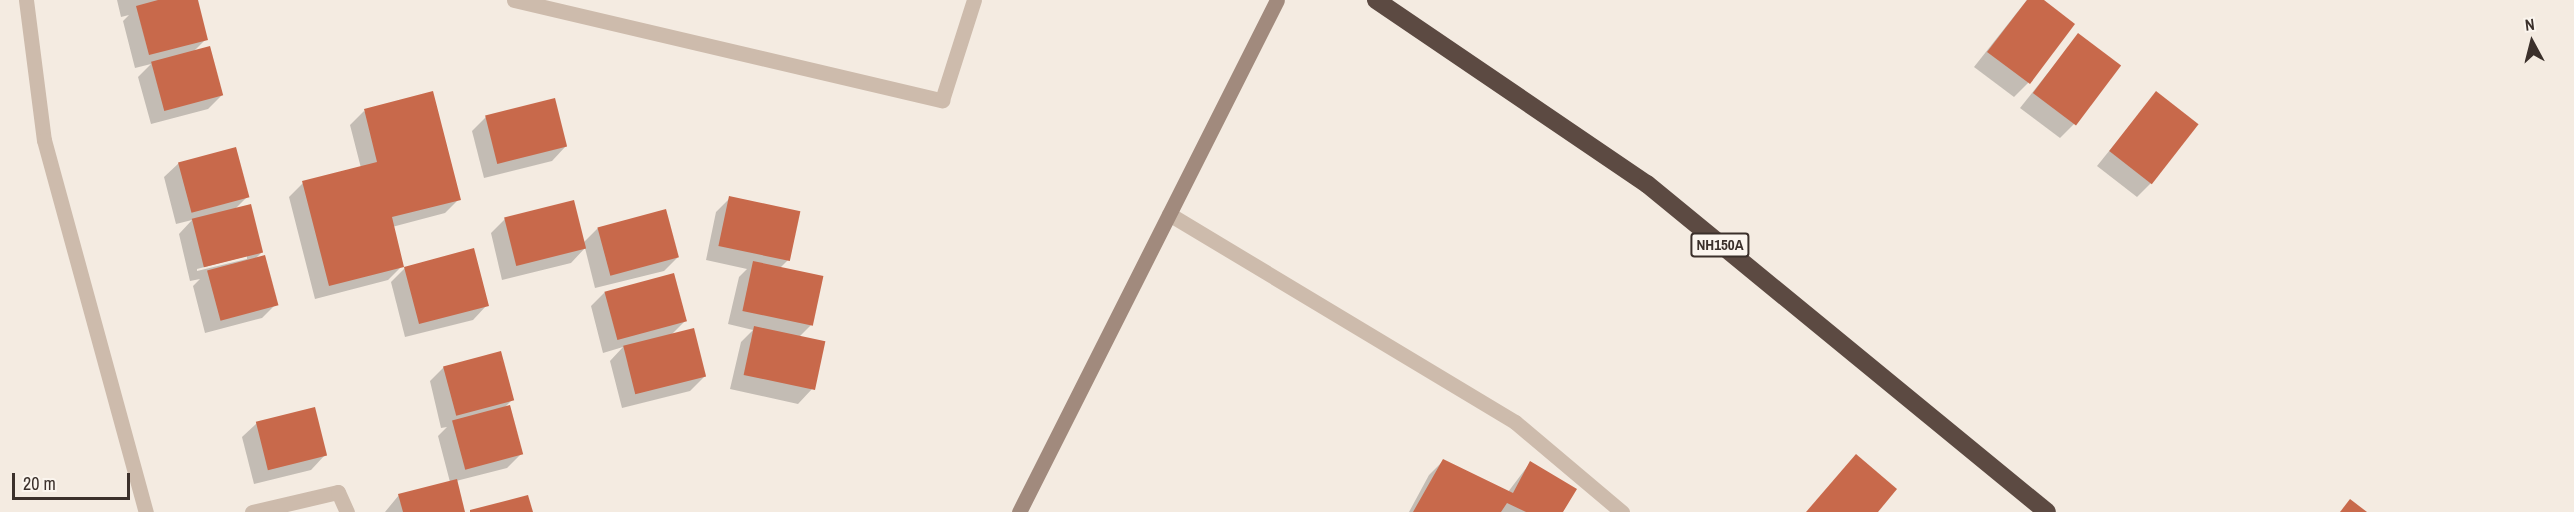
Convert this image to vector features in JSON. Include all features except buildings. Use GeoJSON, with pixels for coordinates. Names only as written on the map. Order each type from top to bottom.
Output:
{"type":"FeatureCollection","features":[{"type":"Feature","properties":{"kind":"highway","name":"NH150A"},"geometry":{"type":"LineString","coordinates":[[1376,0],[1647,184],[2047,512]]}},
{"type":"Feature","properties":{"kind":"street"},"geometry":{"type":"LineString","coordinates":[[26,0],[44,140],[146,512]]}},
{"type":"Feature","properties":{"kind":"street"},"geometry":{"type":"LineString","coordinates":[[514,0],[942,100],[974,0]]}},
{"type":"Feature","properties":{"kind":"street"},"geometry":{"type":"LineString","coordinates":[[1019,512],[1277,0]]}},
{"type":"Feature","properties":{"kind":"street"},"geometry":{"type":"LineString","coordinates":[[1169,214],[1515,422],[1608,507],[1622,512]]}},
{"type":"Feature","properties":{"kind":"street"},"geometry":{"type":"LineString","coordinates":[[252,512],[339,492],[347,512]]}}]}
